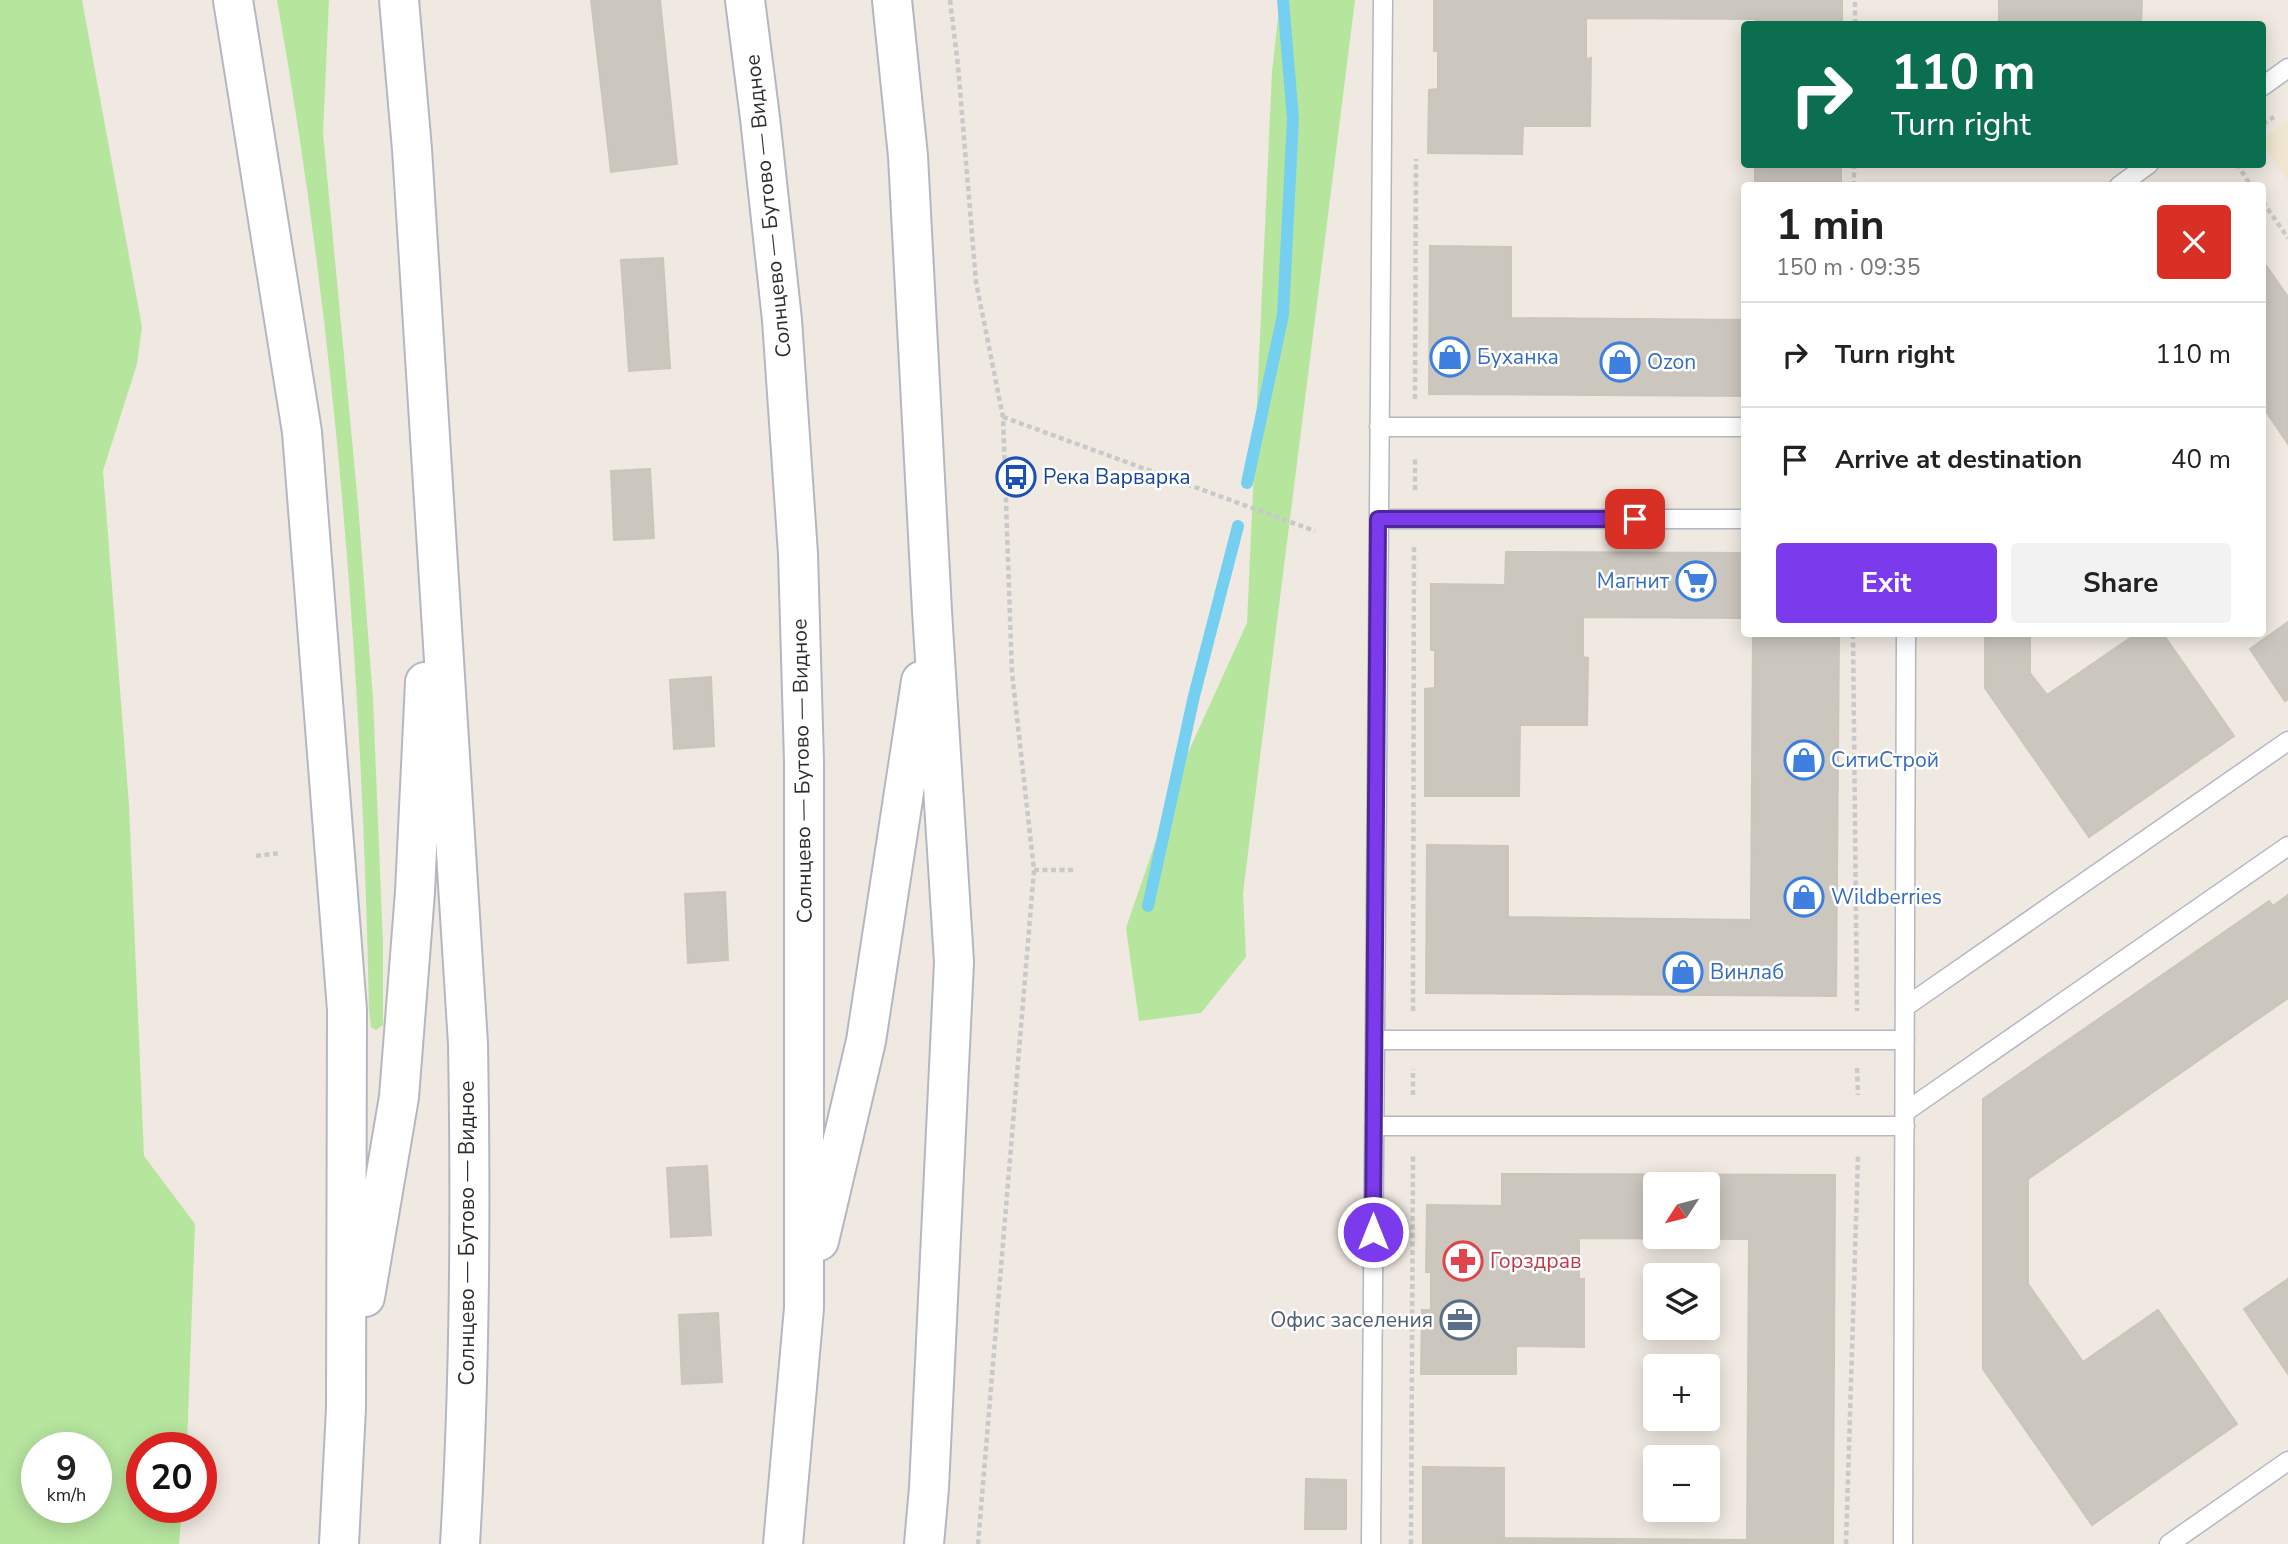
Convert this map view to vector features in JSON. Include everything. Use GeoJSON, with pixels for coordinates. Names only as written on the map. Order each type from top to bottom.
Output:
{"type":"FeatureCollection","features":[{"type":"Feature","properties":{"kind":"main road"},"geometry":{"type":"LineString","coordinates":[[233,0],[302,432],[347,1010],[346,1408],[339,1544]]}},
{"type":"Feature","properties":{"kind":"main road","name":"Солнцево — Бутово — Видное"},"geometry":{"type":"LineString","coordinates":[[399,0],[412,149],[468,1057],[471,1187],[465,1456],[460,1544]]}},
{"type":"Feature","properties":{"kind":"main road","name":"Солнцево — Бутово — Видное"},"geometry":{"type":"LineString","coordinates":[[745,0],[782,320],[798,554],[805,898],[804,1308],[783,1544]]}},
{"type":"Feature","properties":{"kind":"main road"},"geometry":{"type":"LineString","coordinates":[[892,0],[908,156],[954,962],[929,1488],[924,1544]]}},
{"type":"Feature","properties":{"kind":"main road"},"geometry":{"type":"LineString","coordinates":[[346,1408],[398,1097],[415,891],[434,509]]}},
{"type":"Feature","properties":{"kind":"main road"},"geometry":{"type":"LineString","coordinates":[[804,1308],[866,1041],[932,611]]}},
{"type":"Feature","properties":{"kind":"lane"},"geometry":{"type":"LineString","coordinates":[[1371,1544],[1383,0]]}},
{"type":"Feature","properties":{"kind":"lane"},"geometry":{"type":"LineString","coordinates":[[2266,84],[2288,68]]}},
{"type":"Feature","properties":{"kind":"lane"},"geometry":{"type":"LineString","coordinates":[[2124,182],[2144,168]]}},
{"type":"Feature","properties":{"kind":"lane"},"geometry":{"type":"LineString","coordinates":[[1379,427],[1741,427]]}},
{"type":"Feature","properties":{"kind":"lane"},"geometry":{"type":"LineString","coordinates":[[1378,519],[1741,519]]}},
{"type":"Feature","properties":{"kind":"lane"},"geometry":{"type":"LineString","coordinates":[[1903,1544],[1906,637]]}},
{"type":"Feature","properties":{"kind":"lane"},"geometry":{"type":"LineString","coordinates":[[1905,1007],[2288,741]]}},
{"type":"Feature","properties":{"kind":"lane"},"geometry":{"type":"LineString","coordinates":[[1374,1126],[1858,1126],[1905,1119],[2288,846]]}},
{"type":"Feature","properties":{"kind":"lane"},"geometry":{"type":"LineString","coordinates":[[1375,1040],[1905,1040]]}},
{"type":"Feature","properties":{"kind":"lane"},"geometry":{"type":"LineString","coordinates":[[2169,1544],[2288,1461]]}},
{"type":"Feature","properties":{"kind":"path"},"geometry":{"type":"LineString","coordinates":[[950,0],[976,282],[1003,417],[1012,673],[1034,870],[978,1544]]}},
{"type":"Feature","properties":{"kind":"path"},"geometry":{"type":"LineString","coordinates":[[1855,0],[1855,21]]}},
{"type":"Feature","properties":{"kind":"path"},"geometry":{"type":"LineString","coordinates":[[1412,1544],[1416,151]]}},
{"type":"Feature","properties":{"kind":"path"},"geometry":{"type":"LineString","coordinates":[[2266,206],[2288,238]]}},
{"type":"Feature","properties":{"kind":"path"},"geometry":{"type":"LineString","coordinates":[[1003,417],[1315,531]]}},
{"type":"Feature","properties":{"kind":"path"},"geometry":{"type":"LineString","coordinates":[[1846,1544],[1858,1126],[1853,637]]}},
{"type":"Feature","properties":{"kind":"path"},"geometry":{"type":"LineString","coordinates":[[256,856],[280,853]]}},
{"type":"Feature","properties":{"kind":"path"},"geometry":{"type":"LineString","coordinates":[[1034,870],[1073,870]]}},
{"type":"Feature","properties":{"kind":"shaded area"},"geometry":{"type":"Polygon","coordinates":[[[2288,121],[2288,181],[2266,148],[2266,137],[2288,121]]]}},
{"type":"Feature","properties":{"kind":"green space"},"geometry":{"type":"Polygon","coordinates":[[[0,0],[82,0],[142,327],[137,364],[103,471],[129,805],[144,1156],[195,1224],[188,1432],[126,1432],[126,1523],[181,1523],[179,1544],[0,1544],[0,0]]]}},
{"type":"Feature","properties":{"kind":"green space"},"geometry":{"type":"Polygon","coordinates":[[[277,0],[329,0],[323,133],[358,504],[373,699],[383,945],[383,1025],[376,1030],[371,1027],[369,1009],[360,755],[330,376],[298,125],[277,0]]]}},
{"type":"Feature","properties":{"kind":"green space"},"geometry":{"type":"Polygon","coordinates":[[[1280,0],[1355,0],[1243,893],[1246,957],[1201,1013],[1139,1021],[1126,928],[1181,768],[1247,623],[1272,72],[1280,0]]]}},
{"type":"Feature","properties":{"kind":"building"},"geometry":{"type":"Polygon","coordinates":[[[591,0],[660,0],[677,164],[611,172],[591,0]]]}},
{"type":"Feature","properties":{"kind":"building"},"geometry":{"type":"Polygon","coordinates":[[[1434,0],[1842,0],[1842,21],[1586,18],[1586,59],[1591,58],[1590,126],[1523,126],[1522,154],[1428,153],[1429,90],[1438,89],[1438,51],[1434,51],[1434,0]]]}},
{"type":"Feature","properties":{"kind":"building"},"geometry":{"type":"Polygon","coordinates":[[[1999,0],[2142,0],[2141,21],[1999,21],[1999,0]]]}},
{"type":"Feature","properties":{"kind":"building"},"geometry":{"type":"Polygon","coordinates":[[[1755,168],[1841,168],[1841,182],[1755,182],[1755,168]]]}},
{"type":"Feature","properties":{"kind":"building"},"geometry":{"type":"Polygon","coordinates":[[[1430,246],[1511,247],[1511,318],[1741,320],[1741,396],[1429,394],[1430,246]]]}},
{"type":"Feature","properties":{"kind":"building"},"geometry":{"type":"Polygon","coordinates":[[[663,258],[670,368],[629,371],[621,260],[663,258]]]}},
{"type":"Feature","properties":{"kind":"building"},"geometry":{"type":"Polygon","coordinates":[[[2266,265],[2288,297],[2288,444],[2266,411],[2266,265]]]}},
{"type":"Feature","properties":{"kind":"building"},"geometry":{"type":"Polygon","coordinates":[[[650,469],[654,538],[614,540],[611,471],[650,469]]]}},
{"type":"Feature","properties":{"kind":"building"},"geometry":{"type":"Polygon","coordinates":[[[1506,552],[1741,553],[1741,618],[1583,617],[1583,657],[1588,658],[1587,725],[1520,725],[1519,796],[1425,796],[1425,689],[1435,688],[1435,650],[1431,650],[1431,584],[1505,585],[1506,552]]]}},
{"type":"Feature","properties":{"kind":"building"},"geometry":{"type":"Polygon","coordinates":[[[2288,622],[2288,699],[2285,701],[2250,649],[2288,622]]]}},
{"type":"Feature","properties":{"kind":"building"},"geometry":{"type":"Polygon","coordinates":[[[1753,637],[1839,637],[1836,996],[1426,993],[1427,845],[1508,846],[1508,917],[1751,920],[1753,637]]]}},
{"type":"Feature","properties":{"kind":"building"},"geometry":{"type":"Polygon","coordinates":[[[1985,637],[2030,637],[2030,673],[2047,695],[2132,637],[2165,637],[2234,736],[2089,837],[1985,688],[1985,637]]]}},
{"type":"Feature","properties":{"kind":"building"},"geometry":{"type":"Polygon","coordinates":[[[711,677],[714,746],[674,749],[670,680],[711,677]]]}},
{"type":"Feature","properties":{"kind":"building"},"geometry":{"type":"Polygon","coordinates":[[[725,892],[728,960],[688,963],[685,894],[725,892]]]}},
{"type":"Feature","properties":{"kind":"building"},"geometry":{"type":"Polygon","coordinates":[[[2288,895],[2288,998],[2028,1179],[2028,1284],[2083,1362],[2158,1310],[2237,1424],[2092,1525],[1983,1369],[1983,1099],[2269,901],[2273,906],[2288,895]]]}},
{"type":"Feature","properties":{"kind":"building"},"geometry":{"type":"Polygon","coordinates":[[[707,1166],[711,1235],[671,1237],[667,1168],[707,1166]]]}},
{"type":"Feature","properties":{"kind":"building"},"geometry":{"type":"Polygon","coordinates":[[[1502,1174],[1643,1174],[1643,1238],[1579,1238],[1579,1279],[1584,1279],[1584,1347],[1516,1346],[1516,1374],[1421,1374],[1422,1310],[1431,1310],[1431,1272],[1426,1272],[1427,1205],[1502,1206],[1502,1174]]]}},
{"type":"Feature","properties":{"kind":"building"},"geometry":{"type":"Polygon","coordinates":[[[1720,1175],[1835,1175],[1833,1544],[1423,1544],[1423,1467],[1504,1468],[1504,1538],[1747,1540],[1749,1239],[1720,1239],[1720,1175]]]}},
{"type":"Feature","properties":{"kind":"building"},"geometry":{"type":"Polygon","coordinates":[[[2288,1279],[2288,1374],[2244,1309],[2288,1279]]]}},
{"type":"Feature","properties":{"kind":"building"},"geometry":{"type":"Polygon","coordinates":[[[718,1313],[722,1382],[682,1384],[679,1315],[718,1313]]]}},
{"type":"Feature","properties":{"kind":"building"},"geometry":{"type":"Polygon","coordinates":[[[1306,1479],[1346,1480],[1346,1529],[1305,1529],[1306,1479]]]}},
{"type":"Feature","properties":{"kind":"waterway"},"geometry":{"type":"LineString","coordinates":[[1247,483],[1283,315],[1293,119],[1283,0]]}},
{"type":"Feature","properties":{"kind":"waterway"},"geometry":{"type":"LineString","coordinates":[[1148,906],[1194,696],[1238,526]]}},
{"type":"Feature","properties":{"kind":"place","name":"Буханка"},"geometry":{"type":"Point","coordinates":[1450,357]}},
{"type":"Feature","properties":{"kind":"place","name":"Ozon"},"geometry":{"type":"Point","coordinates":[1620,362]}},
{"type":"Feature","properties":{"kind":"place","name":"Река Варварка"},"geometry":{"type":"Point","coordinates":[1016,477]}},
{"type":"Feature","properties":{"kind":"place","name":"Магнит"},"geometry":{"type":"Point","coordinates":[1696,581]}},
{"type":"Feature","properties":{"kind":"place","name":"СитиСтрой"},"geometry":{"type":"Point","coordinates":[1804,760]}},
{"type":"Feature","properties":{"kind":"place","name":"Wildberries"},"geometry":{"type":"Point","coordinates":[1804,897]}},
{"type":"Feature","properties":{"kind":"place","name":"Винлаб"},"geometry":{"type":"Point","coordinates":[1683,972]}},
{"type":"Feature","properties":{"kind":"place","name":"Горздрав"},"geometry":{"type":"Point","coordinates":[1463,1261]}},
{"type":"Feature","properties":{"kind":"place","name":"Офис заселения"},"geometry":{"type":"Point","coordinates":[1460,1320]}},
{"type":"Feature","properties":{"kind":"route"},"geometry":{"type":"LineString","coordinates":[[1373,1232],[1378,519],[1635,519]]}}]}
